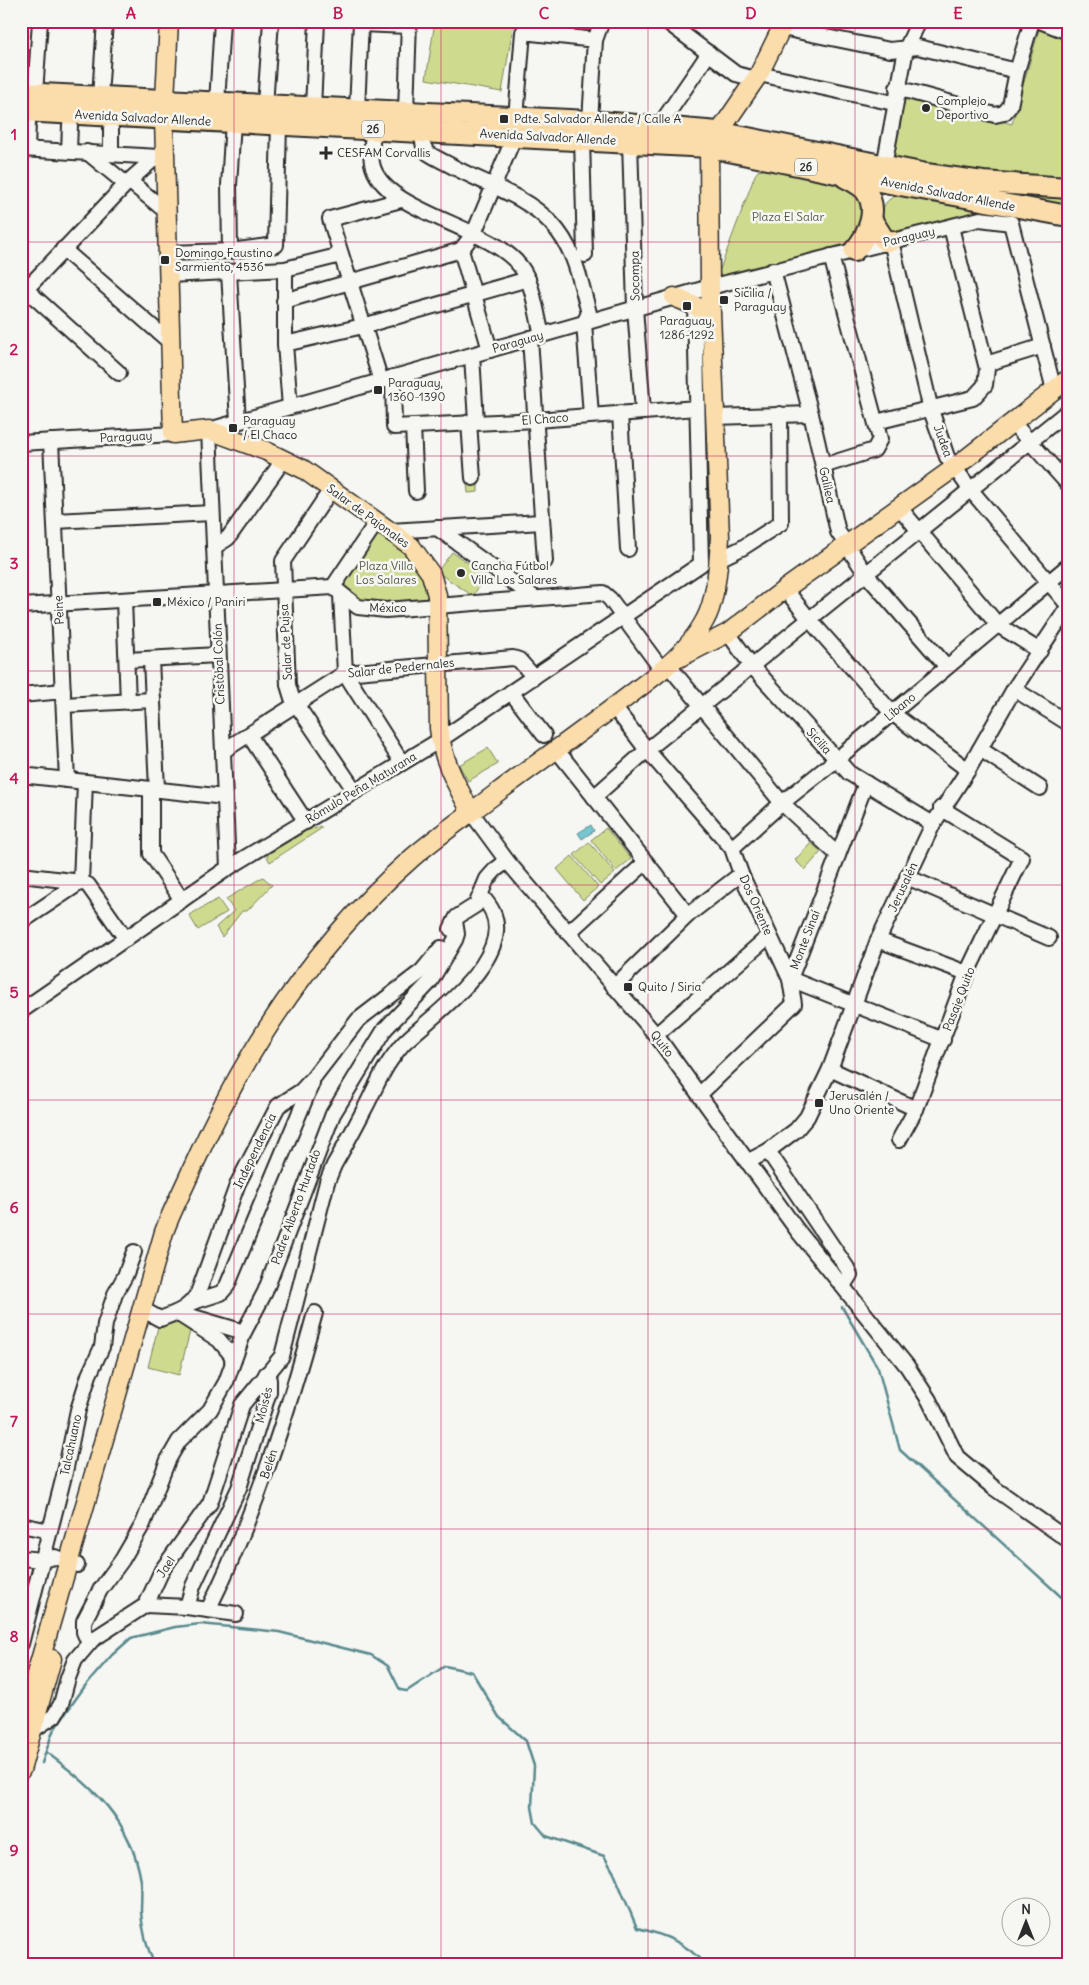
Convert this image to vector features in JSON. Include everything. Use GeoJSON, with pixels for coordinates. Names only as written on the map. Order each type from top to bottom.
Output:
{"type":"FeatureCollection","features":[{"type":"Feature","properties":{"kind":"highway","name":"Avenida Salvador Allende"},"geometry":{"type":"LineString","coordinates":[[28,94],[100,97],[233,122],[278,124],[365,119],[406,112],[515,126],[586,130],[662,127],[841,174],[1068,216]]}},
{"type":"Feature","properties":{"kind":"highway","name":"Avenida Salvador Allende"},"geometry":{"type":"LineString","coordinates":[[25,116],[165,110],[217,103],[313,108],[424,131],[515,126]]}},
{"type":"Feature","properties":{"kind":"highway","name":"Avenida Salvador Allende"},"geometry":{"type":"LineString","coordinates":[[586,130],[630,141],[713,140],[974,181],[1068,188]]}},
{"type":"Feature","properties":{"kind":"highway"},"geometry":{"type":"LineString","coordinates":[[841,174],[865,190],[871,205],[868,230],[860,249]]}},
{"type":"Feature","properties":{"kind":"highway"},"geometry":{"type":"LineString","coordinates":[[860,249],[875,225],[878,210],[883,200],[891,192],[904,186]]}},
{"type":"Feature","properties":{"kind":"highway"},"geometry":{"type":"LineString","coordinates":[[875,225],[884,241],[891,241]]}},
{"type":"Feature","properties":{"kind":"main road"},"geometry":{"type":"LineString","coordinates":[[169,21],[161,157],[167,212],[173,434]]}},
{"type":"Feature","properties":{"kind":"main road"},"geometry":{"type":"LineString","coordinates":[[668,665],[706,619],[719,559],[710,287],[713,140],[758,76],[783,25]]}},
{"type":"Feature","properties":{"kind":"main road"},"geometry":{"type":"LineString","coordinates":[[674,297],[695,306],[705,314],[711,324]]}},
{"type":"Feature","properties":{"kind":"main road"},"geometry":{"type":"LineString","coordinates":[[113,1424],[164,1232],[175,1202],[205,1138],[239,1073],[273,1017],[308,970],[344,927],[395,874],[425,847],[471,812],[668,665],[728,633],[785,589],[954,468],[1061,384]]}},
{"type":"Feature","properties":{"kind":"main road","name":"Paraguay"},"geometry":{"type":"LineString","coordinates":[[173,434],[209,430]]}},
{"type":"Feature","properties":{"kind":"main road","name":"Salar de Pajonales"},"geometry":{"type":"LineString","coordinates":[[209,430],[284,458],[332,488],[411,546],[427,567],[435,588],[438,606],[440,740],[449,770],[471,812]]}},
{"type":"Feature","properties":{"kind":"main road"},"geometry":{"type":"LineString","coordinates":[[21,1770],[58,1558],[113,1424],[149,1313],[191,1171]]}},
{"type":"Feature","properties":{"kind":"street"},"geometry":{"type":"LineString","coordinates":[[28,94],[40,21]]}},
{"type":"Feature","properties":{"kind":"street"},"geometry":{"type":"LineString","coordinates":[[100,97],[104,21]]}},
{"type":"Feature","properties":{"kind":"street"},"geometry":{"type":"LineString","coordinates":[[217,103],[222,21]]}},
{"type":"Feature","properties":{"kind":"street"},"geometry":{"type":"LineString","coordinates":[[265,105],[271,21]]}},
{"type":"Feature","properties":{"kind":"street"},"geometry":{"type":"LineString","coordinates":[[313,108],[317,21]]}},
{"type":"Feature","properties":{"kind":"street"},"geometry":{"type":"LineString","coordinates":[[585,254],[586,130],[596,40],[602,21]]}},
{"type":"Feature","properties":{"kind":"street"},"geometry":{"type":"LineString","coordinates":[[666,21],[736,74],[758,76],[894,103]]}},
{"type":"Feature","properties":{"kind":"street"},"geometry":{"type":"LineString","coordinates":[[884,166],[894,103],[906,48],[918,21]]}},
{"type":"Feature","properties":{"kind":"street"},"geometry":{"type":"LineString","coordinates":[[898,88],[995,115],[1004,113],[1010,106],[1017,71],[1032,21]]}},
{"type":"Feature","properties":{"kind":"street"},"geometry":{"type":"LineString","coordinates":[[1040,21],[1068,32]]}},
{"type":"Feature","properties":{"kind":"street"},"geometry":{"type":"LineString","coordinates":[[406,112],[408,24],[361,22],[365,119],[372,163],[384,183],[401,200],[474,233],[502,249],[520,265],[528,279],[536,337],[536,420],[544,561]]}},
{"type":"Feature","properties":{"kind":"street"},"geometry":{"type":"LineString","coordinates":[[783,25],[890,50],[918,47],[1017,71]]}},
{"type":"Feature","properties":{"kind":"street"},"geometry":{"type":"LineString","coordinates":[[284,301],[461,250],[474,233],[494,187],[515,126],[523,32],[596,40]]}},
{"type":"Feature","properties":{"kind":"street"},"geometry":{"type":"LineString","coordinates":[[662,127],[666,116],[709,53]]}},
{"type":"Feature","properties":{"kind":"street"},"geometry":{"type":"LineString","coordinates":[[25,116],[24,149],[161,157]]}},
{"type":"Feature","properties":{"kind":"street"},"geometry":{"type":"LineString","coordinates":[[230,251],[230,185],[233,122]]}},
{"type":"Feature","properties":{"kind":"street"},"geometry":{"type":"LineString","coordinates":[[168,252],[230,251],[276,244],[278,124]]}},
{"type":"Feature","properties":{"kind":"street"},"geometry":{"type":"LineString","coordinates":[[69,151],[70,125]]}},
{"type":"Feature","properties":{"kind":"street"},"geometry":{"type":"LineString","coordinates":[[111,128],[111,154]]}},
{"type":"Feature","properties":{"kind":"street"},"geometry":{"type":"LineString","coordinates":[[424,131],[423,143],[428,152],[531,206],[557,230],[574,258],[590,313],[584,323],[591,415]]}},
{"type":"Feature","properties":{"kind":"street","name":"Socompa"},"geometry":{"type":"LineString","coordinates":[[630,141],[635,308],[643,411]]}},
{"type":"Feature","properties":{"kind":"street"},"geometry":{"type":"LineString","coordinates":[[87,152],[167,212]]}},
{"type":"Feature","properties":{"kind":"street"},"geometry":{"type":"LineString","coordinates":[[119,373],[22,287],[36,279],[128,183],[161,157]]}},
{"type":"Feature","properties":{"kind":"street"},"geometry":{"type":"LineString","coordinates":[[387,379],[363,326],[330,219],[401,200]]}},
{"type":"Feature","properties":{"kind":"street","name":"Paraguay"},"geometry":{"type":"LineString","coordinates":[[209,430],[710,287],[980,220],[1011,223],[1042,346]]}},
{"type":"Feature","properties":{"kind":"street"},"geometry":{"type":"LineString","coordinates":[[876,422],[931,410],[973,398],[978,395],[987,380],[986,364],[951,227]]}},
{"type":"Feature","properties":{"kind":"street","name":"Judea"},"geometry":{"type":"LineString","coordinates":[[891,241],[931,410],[947,456],[970,489],[1068,606]]}},
{"type":"Feature","properties":{"kind":"street"},"geometry":{"type":"LineString","coordinates":[[63,249],[171,343]]}},
{"type":"Feature","properties":{"kind":"street"},"geometry":{"type":"LineString","coordinates":[[461,250],[490,350]]}},
{"type":"Feature","properties":{"kind":"street"},"geometry":{"type":"LineString","coordinates":[[169,275],[285,269],[341,255]]}},
{"type":"Feature","properties":{"kind":"street"},"geometry":{"type":"LineString","coordinates":[[823,466],[874,450],[880,442],[830,256]]}},
{"type":"Feature","properties":{"kind":"street"},"geometry":{"type":"LineString","coordinates":[[285,269],[285,344],[290,407]]}},
{"type":"Feature","properties":{"kind":"street","name":"Galilea"},"geometry":{"type":"LineString","coordinates":[[773,270],[811,414],[838,532],[866,574],[947,667]]}},
{"type":"Feature","properties":{"kind":"street"},"geometry":{"type":"LineString","coordinates":[[230,273],[238,421]]}},
{"type":"Feature","properties":{"kind":"street"},"geometry":{"type":"LineString","coordinates":[[285,344],[363,326],[528,279]]}},
{"type":"Feature","properties":{"kind":"street"},"geometry":{"type":"LineString","coordinates":[[695,306],[697,408]]}},
{"type":"Feature","properties":{"kind":"street"},"geometry":{"type":"LineString","coordinates":[[986,364],[1042,346],[1061,384]]}},
{"type":"Feature","properties":{"kind":"street"},"geometry":{"type":"LineString","coordinates":[[472,355],[473,478]]}},
{"type":"Feature","properties":{"kind":"street","name":"El Chaco"},"geometry":{"type":"LineString","coordinates":[[387,379],[394,427],[536,420],[697,408]]}},
{"type":"Feature","properties":{"kind":"street","name":"Rómulo Peña Maturana"},"geometry":{"type":"LineString","coordinates":[[21,1011],[228,868],[440,740],[701,564],[697,408]]}},
{"type":"Feature","properties":{"kind":"street"},"geometry":{"type":"LineString","coordinates":[[594,797],[648,750],[1068,411]]}},
{"type":"Feature","properties":{"kind":"street"},"geometry":{"type":"LineString","coordinates":[[620,413],[628,549]]}},
{"type":"Feature","properties":{"kind":"street"},"geometry":{"type":"LineString","coordinates":[[719,559],[742,548],[781,523],[780,414]]}},
{"type":"Feature","properties":{"kind":"street"},"geometry":{"type":"LineString","coordinates":[[715,417],[811,414]]}},
{"type":"Feature","properties":{"kind":"street"},"geometry":{"type":"LineString","coordinates":[[1013,423],[1068,484]]}},
{"type":"Feature","properties":{"kind":"street"},"geometry":{"type":"LineString","coordinates":[[413,426],[416,491]]}},
{"type":"Feature","properties":{"kind":"street","name":"Cristóbal Colón"},"geometry":{"type":"LineString","coordinates":[[209,430],[228,868]]}},
{"type":"Feature","properties":{"kind":"street","name":"Paraguay"},"geometry":{"type":"LineString","coordinates":[[21,443],[173,434]]}},
{"type":"Feature","properties":{"kind":"street","name":"Peine"},"geometry":{"type":"LineString","coordinates":[[51,441],[67,780]]}},
{"type":"Feature","properties":{"kind":"street"},"geometry":{"type":"LineString","coordinates":[[214,548],[228,538],[284,458]]}},
{"type":"Feature","properties":{"kind":"street","name":"Salar de Pujsa"},"geometry":{"type":"LineString","coordinates":[[332,488],[284,558],[283,590],[288,685],[296,704],[355,791]]}},
{"type":"Feature","properties":{"kind":"street"},"geometry":{"type":"LineString","coordinates":[[899,506],[998,625],[1040,651]]}},
{"type":"Feature","properties":{"kind":"street"},"geometry":{"type":"LineString","coordinates":[[55,521],[212,514]]}},
{"type":"Feature","properties":{"kind":"street"},"geometry":{"type":"LineString","coordinates":[[402,763],[345,673],[337,591],[383,527],[437,528],[542,522]]}},
{"type":"Feature","properties":{"kind":"street"},"geometry":{"type":"LineString","coordinates":[[437,528],[535,598]]}},
{"type":"Feature","properties":{"kind":"street","name":"Líbano"},"geometry":{"type":"LineString","coordinates":[[732,848],[782,803],[1068,566]]}},
{"type":"Feature","properties":{"kind":"street"},"geometry":{"type":"LineString","coordinates":[[785,589],[809,620],[892,713],[968,770]]}},
{"type":"Feature","properties":{"kind":"street"},"geometry":{"type":"LineString","coordinates":[[21,606],[283,590],[337,591]]}},
{"type":"Feature","properties":{"kind":"street","name":"México"},"geometry":{"type":"LineString","coordinates":[[337,591],[352,604],[365,609],[438,606],[603,593],[610,599],[623,618],[668,665],[782,803],[838,855]]}},
{"type":"Feature","properties":{"kind":"street"},"geometry":{"type":"LineString","coordinates":[[124,600],[128,702]]}},
{"type":"Feature","properties":{"kind":"street","name":"Jerusalén"},"geometry":{"type":"LineString","coordinates":[[747,1162],[768,1151],[803,1124],[830,1069],[878,940],[941,808],[968,770],[1014,689],[1068,606]]}},
{"type":"Feature","properties":{"kind":"street","name":"Sicilia"},"geometry":{"type":"LineString","coordinates":[[728,633],[752,666],[849,773],[933,824]]}},
{"type":"Feature","properties":{"kind":"street"},"geometry":{"type":"LineString","coordinates":[[126,660],[218,655]]}},
{"type":"Feature","properties":{"kind":"street"},"geometry":{"type":"LineString","coordinates":[[151,659],[154,789],[151,854],[182,900]]}},
{"type":"Feature","properties":{"kind":"street","name":"Salar de Pedernales"},"geometry":{"type":"LineString","coordinates":[[223,752],[345,673],[439,663],[516,659],[534,677]]}},
{"type":"Feature","properties":{"kind":"street"},"geometry":{"type":"LineString","coordinates":[[1014,689],[1068,723]]}},
{"type":"Feature","properties":{"kind":"street"},"geometry":{"type":"LineString","coordinates":[[511,692],[544,736]]}},
{"type":"Feature","properties":{"kind":"street"},"geometry":{"type":"LineString","coordinates":[[21,695],[128,702],[153,700]]}},
{"type":"Feature","properties":{"kind":"street","name":"Dos Oriente"},"geometry":{"type":"LineString","coordinates":[[614,707],[648,750],[732,848],[741,874],[790,979]]}},
{"type":"Feature","properties":{"kind":"street"},"geometry":{"type":"LineString","coordinates":[[249,734],[306,822]]}},
{"type":"Feature","properties":{"kind":"street"},"geometry":{"type":"LineString","coordinates":[[556,749],[688,915]]}},
{"type":"Feature","properties":{"kind":"street"},"geometry":{"type":"LineString","coordinates":[[980,749],[1040,788]]}},
{"type":"Feature","properties":{"kind":"street"},"geometry":{"type":"LineString","coordinates":[[21,775],[225,797]]}},
{"type":"Feature","properties":{"kind":"street"},"geometry":{"type":"LineString","coordinates":[[81,882],[85,782]]}},
{"type":"Feature","properties":{"kind":"street","name":"Monte Sinaí"},"geometry":{"type":"LineString","coordinates":[[700,1094],[794,1004],[790,979],[866,783]]}},
{"type":"Feature","properties":{"kind":"street","name":"Pasaje Quito"},"geometry":{"type":"LineString","coordinates":[[899,1140],[916,1109],[967,973],[1022,858],[941,808]]}},
{"type":"Feature","properties":{"kind":"street","name":"Quito"},"geometry":{"type":"LineString","coordinates":[[471,812],[507,861],[656,1035],[797,1230],[908,1366],[929,1400],[952,1450],[964,1464],[1068,1540]]}},
{"type":"Feature","properties":{"kind":"street","name":"Independencia"},"geometry":{"type":"LineString","coordinates":[[193,1302],[238,1183],[269,1120],[278,1106],[301,1091],[358,1020],[380,1005],[434,958],[455,921],[462,912],[476,905],[482,896],[487,880],[495,870],[507,861]]}},
{"type":"Feature","properties":{"kind":"street"},"geometry":{"type":"LineString","coordinates":[[568,933],[646,862]]}},
{"type":"Feature","properties":{"kind":"street"},"geometry":{"type":"LineString","coordinates":[[614,987],[688,915],[741,874]]}},
{"type":"Feature","properties":{"kind":"street"},"geometry":{"type":"LineString","coordinates":[[21,875],[81,882],[88,885],[126,938]]}},
{"type":"Feature","properties":{"kind":"street"},"geometry":{"type":"LineString","coordinates":[[907,877],[1049,938]]}},
{"type":"Feature","properties":{"kind":"street"},"geometry":{"type":"LineString","coordinates":[[21,922],[81,882]]}},
{"type":"Feature","properties":{"kind":"street","name":"Moisés"},"geometry":{"type":"LineString","coordinates":[[187,1606],[193,1586],[239,1488],[269,1392],[269,1380],[266,1374],[275,1367],[282,1356],[334,1165],[388,1063],[405,1042],[450,1004],[473,979],[482,965],[494,937],[496,922],[494,912],[482,896]]}},
{"type":"Feature","properties":{"kind":"street","name":"Padre Alberto Hurtado"},"geometry":{"type":"LineString","coordinates":[[89,1643],[84,1632],[84,1621],[100,1590],[122,1560],[143,1524],[168,1460],[179,1441],[210,1410],[226,1382],[232,1360],[264,1292],[320,1143],[333,1114],[385,1029],[430,982],[455,940],[457,934],[455,921]]}},
{"type":"Feature","properties":{"kind":"street"},"geometry":{"type":"LineString","coordinates":[[656,1035],[769,936]]}},
{"type":"Feature","properties":{"kind":"street"},"geometry":{"type":"LineString","coordinates":[[878,940],[967,973]]}},
{"type":"Feature","properties":{"kind":"street"},"geometry":{"type":"LineString","coordinates":[[790,979],[943,1040]]}},
{"type":"Feature","properties":{"kind":"street"},"geometry":{"type":"LineString","coordinates":[[830,1069],[916,1109]]}},
{"type":"Feature","properties":{"kind":"street"},"geometry":{"type":"LineString","coordinates":[[149,1313],[160,1319],[177,1312],[193,1302],[221,1293],[227,1286],[314,1077]]}},
{"type":"Feature","properties":{"kind":"street"},"geometry":{"type":"LineString","coordinates":[[768,1151],[847,1268],[850,1275],[844,1286]]}},
{"type":"Feature","properties":{"kind":"street","name":"Talcahuano"},"geometry":{"type":"LineString","coordinates":[[21,1644],[58,1558],[50,1531],[78,1410],[89,1375],[102,1347],[105,1324],[114,1294],[125,1276],[134,1252]]}},
{"type":"Feature","properties":{"kind":"street"},"geometry":{"type":"LineString","coordinates":[[177,1312],[244,1332]]}},
{"type":"Feature","properties":{"kind":"street"},"geometry":{"type":"LineString","coordinates":[[177,1312],[219,1340],[233,1357],[232,1360]]}},
{"type":"Feature","properties":{"kind":"street","name":"Belén"},"geometry":{"type":"LineString","coordinates":[[208,1610],[233,1559],[263,1483],[299,1373],[315,1313]]}},
{"type":"Feature","properties":{"kind":"street","name":"Jael"},"geometry":{"type":"LineString","coordinates":[[146,1605],[162,1570],[189,1535],[210,1503],[242,1405],[266,1374]]}},
{"type":"Feature","properties":{"kind":"street"},"geometry":{"type":"LineString","coordinates":[[21,1525],[50,1531]]}},
{"type":"Feature","properties":{"kind":"street"},"geometry":{"type":"LineString","coordinates":[[21,1558],[58,1558]]}},
{"type":"Feature","properties":{"kind":"street"},"geometry":{"type":"LineString","coordinates":[[27,1728],[54,1716],[61,1704],[68,1678],[76,1660],[89,1643],[146,1605],[187,1606],[236,1614]]}},
{"type":"Feature","properties":{"kind":"shaded area"},"geometry":{"type":"Polygon","coordinates":[[[525,21],[562,21],[560,31],[525,23],[525,21]]]}},
{"type":"Feature","properties":{"kind":"green space"},"geometry":{"type":"Polygon","coordinates":[[[435,21],[514,21],[502,92],[426,79],[435,21]]]}},
{"type":"Feature","properties":{"kind":"green space","name":"Complejo Deportivo"},"geometry":{"type":"Polygon","coordinates":[[[1040,26],[1068,37],[1068,177],[1008,177],[894,157],[890,147],[899,92],[1012,124],[1040,26]]]}},
{"type":"Feature","properties":{"kind":"green space","name":"Plaza El Salar"},"geometry":{"type":"Polygon","coordinates":[[[770,168],[843,183],[863,200],[866,219],[846,248],[716,280],[755,175],[758,171],[770,168]]]}},
{"type":"Feature","properties":{"kind":"green space"},"geometry":{"type":"Polygon","coordinates":[[[974,190],[1068,196],[1068,207],[974,190]]]}},
{"type":"Feature","properties":{"kind":"green space"},"geometry":{"type":"Polygon","coordinates":[[[900,195],[981,211],[980,217],[894,238],[880,220],[882,211],[888,201],[900,195]]]}},
{"type":"Feature","properties":{"kind":"green space"},"geometry":{"type":"Polygon","coordinates":[[[478,480],[478,492],[468,493],[467,481],[478,480]]]}},
{"type":"Feature","properties":{"kind":"green space","name":"Plaza Villa Los Salares"},"geometry":{"type":"Polygon","coordinates":[[[383,535],[407,552],[417,566],[429,593],[425,600],[374,604],[362,603],[345,590],[344,582],[374,537],[383,535]]]}},
{"type":"Feature","properties":{"kind":"green space","name":"Cancha Fútbol Villa Los Salares"},"geometry":{"type":"Polygon","coordinates":[[[452,552],[486,575],[473,596],[437,572],[452,552]]]}},
{"type":"Feature","properties":{"kind":"green space"},"geometry":{"type":"Polygon","coordinates":[[[488,748],[498,764],[468,781],[459,765],[488,748]]]}},
{"type":"Feature","properties":{"kind":"green space"},"geometry":{"type":"Polygon","coordinates":[[[312,825],[315,829],[320,826],[322,828],[270,862],[267,857],[270,850],[312,825]]]}},
{"type":"Feature","properties":{"kind":"green space"},"geometry":{"type":"Polygon","coordinates":[[[606,828],[631,859],[616,871],[591,840],[606,828]]]}},
{"type":"Feature","properties":{"kind":"green space"},"geometry":{"type":"Polygon","coordinates":[[[589,842],[615,873],[600,885],[574,855],[589,842]]]}},
{"type":"Feature","properties":{"kind":"green space"},"geometry":{"type":"Polygon","coordinates":[[[811,843],[821,852],[805,870],[795,860],[811,843]]]}},
{"type":"Feature","properties":{"kind":"green space"},"geometry":{"type":"Polygon","coordinates":[[[572,856],[598,887],[583,900],[557,869],[572,856]]]}},
{"type":"Feature","properties":{"kind":"green space"},"geometry":{"type":"Polygon","coordinates":[[[263,877],[272,885],[247,911],[242,911],[222,937],[216,927],[234,911],[226,899],[263,877]]]}},
{"type":"Feature","properties":{"kind":"green space"},"geometry":{"type":"Polygon","coordinates":[[[218,899],[227,912],[198,930],[189,915],[218,899]]]}},
{"type":"Feature","properties":{"kind":"green space"},"geometry":{"type":"Polygon","coordinates":[[[160,1319],[191,1327],[179,1375],[148,1367],[160,1319]]]}},
{"type":"Feature","properties":{"kind":"water"},"geometry":{"type":"Polygon","coordinates":[[[591,825],[594,831],[582,839],[578,833],[591,825]]]}},
{"type":"Feature","properties":{"kind":"waterway"},"geometry":{"type":"LineString","coordinates":[[842,1307],[878,1368],[900,1450],[1068,1603]]}},
{"type":"Feature","properties":{"kind":"waterway"},"geometry":{"type":"LineString","coordinates":[[42,1763],[53,1731],[85,1686],[112,1655],[131,1638],[175,1627],[201,1624],[279,1632],[371,1655],[388,1666],[400,1690],[407,1691],[445,1666],[472,1672],[499,1717],[526,1741],[534,1766],[532,1807],[535,1823],[546,1836],[604,1856],[614,1873],[637,1928],[674,1940],[690,1950],[704,1964]]}},
{"type":"Feature","properties":{"kind":"waterway"},"geometry":{"type":"LineString","coordinates":[[46,1752],[94,1792],[119,1822],[129,1840],[141,1881],[142,1925],[154,1964]]}},
{"type":"Feature","properties":{"kind":"place","name":"Complejo Deportivo"},"geometry":{"type":"Point","coordinates":[926,108]}},
{"type":"Feature","properties":{"kind":"place","name":"Pdte. Salvador Allende / Calle A"},"geometry":{"type":"Point","coordinates":[504,119]}},
{"type":"Feature","properties":{"kind":"place","name":"CESFAM Corvallis"},"geometry":{"type":"Point","coordinates":[326,153]}},
{"type":"Feature","properties":{"kind":"place","name":"Domingo Faustino Sarmiento, 4536"},"geometry":{"type":"Point","coordinates":[165,260]}},
{"type":"Feature","properties":{"kind":"place","name":"Sicilia / Paraguay"},"geometry":{"type":"Point","coordinates":[724,300]}},
{"type":"Feature","properties":{"kind":"place","name":"Paraguay, 1286-1292"},"geometry":{"type":"Point","coordinates":[687,306]}},
{"type":"Feature","properties":{"kind":"place","name":"Paraguay, 1360-1390"},"geometry":{"type":"Point","coordinates":[378,390]}},
{"type":"Feature","properties":{"kind":"place","name":"Paraguay / El Chaco"},"geometry":{"type":"Point","coordinates":[233,428]}},
{"type":"Feature","properties":{"kind":"place","name":"Cancha Fútbol Villa Los Salares"},"geometry":{"type":"Point","coordinates":[461,573]}},
{"type":"Feature","properties":{"kind":"place","name":"México / Paniri"},"geometry":{"type":"Point","coordinates":[157,602]}},
{"type":"Feature","properties":{"kind":"place","name":"Quito / Siria"},"geometry":{"type":"Point","coordinates":[628,987]}},
{"type":"Feature","properties":{"kind":"place","name":"Jerusalén / Uno Oriente"},"geometry":{"type":"Point","coordinates":[819,1103]}}]}
